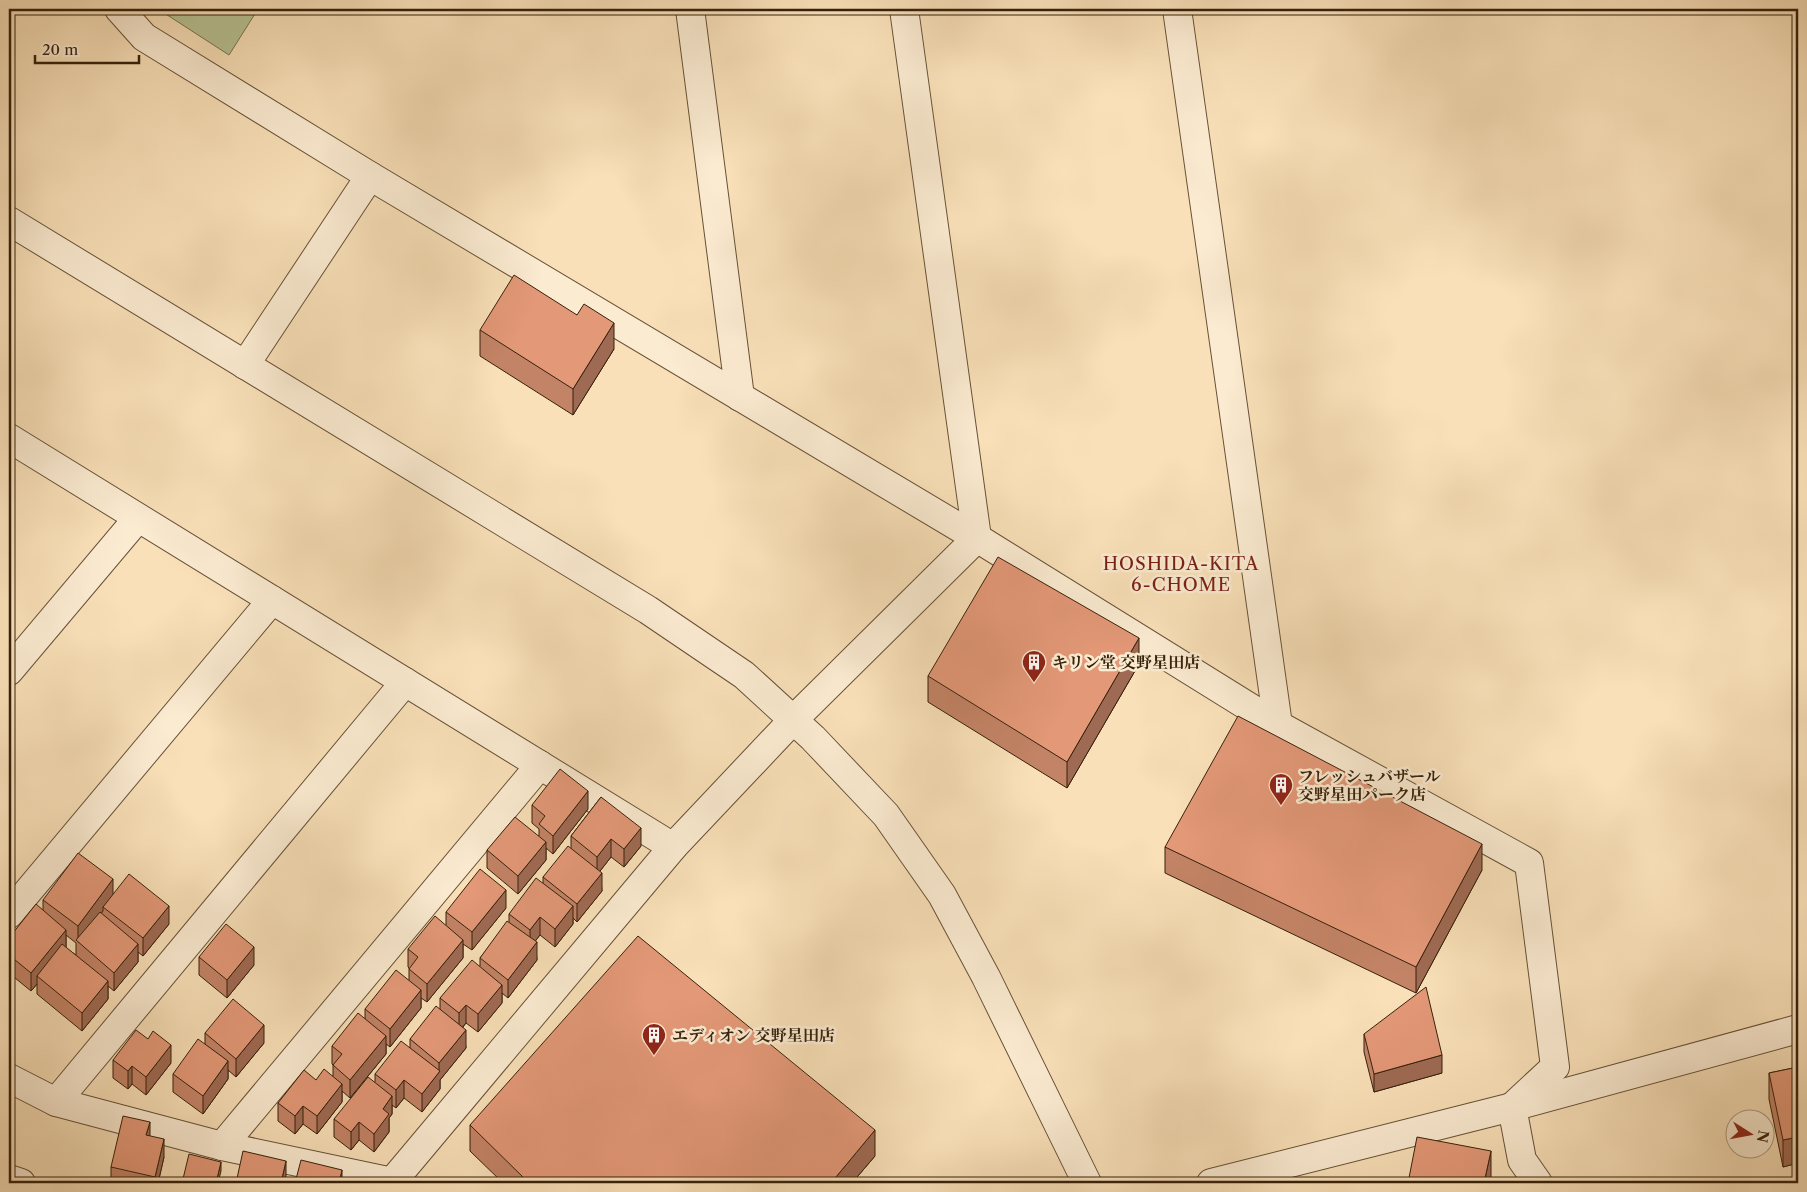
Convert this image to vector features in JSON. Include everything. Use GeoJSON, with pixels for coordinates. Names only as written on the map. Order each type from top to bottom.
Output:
{"type":"FeatureCollection","features":[{"type":"Feature","properties":{"kind":"street"},"geometry":{"type":"LineString","coordinates":[[119,9],[144,37],[370,176],[977,538],[1278,725],[1529,863],[1555,1067],[1512,1107]]}},
{"type":"Feature","properties":{"kind":"street"},"geometry":{"type":"LineString","coordinates":[[690,9],[740,397]]}},
{"type":"Feature","properties":{"kind":"street"},"geometry":{"type":"LineString","coordinates":[[904,9],[977,538]]}},
{"type":"Feature","properties":{"kind":"street"},"geometry":{"type":"LineString","coordinates":[[1177,9],[1278,725]]}},
{"type":"Feature","properties":{"kind":"street"},"geometry":{"type":"LineString","coordinates":[[245,365],[370,176]]}},
{"type":"Feature","properties":{"kind":"street"},"geometry":{"type":"LineString","coordinates":[[9,221],[648,610],[744,675],[813,738],[886,815],[942,894],[986,977],[1087,1183]]}},
{"type":"Feature","properties":{"kind":"street"},"geometry":{"type":"LineString","coordinates":[[9,438],[673,846]]}},
{"type":"Feature","properties":{"kind":"street"},"geometry":{"type":"LineString","coordinates":[[9,671],[138,518]]}},
{"type":"Feature","properties":{"kind":"street"},"geometry":{"type":"LineString","coordinates":[[9,1078],[56,1102],[222,1146],[394,1182],[673,846],[793,720],[977,538]]}},
{"type":"Feature","properties":{"kind":"street"},"geometry":{"type":"LineString","coordinates":[[9,914],[272,600]]}},
{"type":"Feature","properties":{"kind":"street"},"geometry":{"type":"LineString","coordinates":[[56,1102],[405,682]]}},
{"type":"Feature","properties":{"kind":"street"},"geometry":{"type":"LineString","coordinates":[[222,1146],[540,765]]}},
{"type":"Feature","properties":{"kind":"street"},"geometry":{"type":"LineString","coordinates":[[1211,1183],[1512,1107],[1798,1029]]}},
{"type":"Feature","properties":{"kind":"street"},"geometry":{"type":"LineString","coordinates":[[1512,1107],[1522,1160],[1538,1183]]}},
{"type":"Feature","properties":{"kind":"street"},"geometry":{"type":"LineString","coordinates":[[9,1179],[21,1183]]}},
{"type":"Feature","properties":{"kind":"green space"},"geometry":{"type":"Polygon","coordinates":[[[158,9],[258,9],[229,55],[158,9]]]}},
{"type":"Feature","properties":{"kind":"building"},"geometry":{"type":"Polygon","coordinates":[[[514,275],[577,315],[584,304],[614,323],[573,389],[480,330],[514,275]]]}},
{"type":"Feature","properties":{"kind":"building","name":"キリン堂 交野星田店"},"geometry":{"type":"Polygon","coordinates":[[[998,557],[1139,638],[1067,762],[928,676],[998,557]]]}},
{"type":"Feature","properties":{"kind":"building","name":"フレッシュバザール 交野星田パーク店"},"geometry":{"type":"Polygon","coordinates":[[[1238,716],[1482,844],[1416,967],[1165,847],[1238,716]]]}},
{"type":"Feature","properties":{"kind":"building"},"geometry":{"type":"Polygon","coordinates":[[[560,769],[588,791],[553,836],[539,824],[545,816],[532,805],[560,769]]]}},
{"type":"Feature","properties":{"kind":"building"},"geometry":{"type":"Polygon","coordinates":[[[601,797],[641,828],[624,849],[611,839],[597,857],[571,836],[601,797]]]}},
{"type":"Feature","properties":{"kind":"building"},"geometry":{"type":"Polygon","coordinates":[[[515,817],[546,842],[518,876],[487,850],[515,817]]]}},
{"type":"Feature","properties":{"kind":"building"},"geometry":{"type":"Polygon","coordinates":[[[568,846],[602,873],[577,904],[543,877],[568,846]]]}},
{"type":"Feature","properties":{"kind":"building"},"geometry":{"type":"Polygon","coordinates":[[[78,853],[113,879],[78,926],[43,900],[78,853]]]}},
{"type":"Feature","properties":{"kind":"building"},"geometry":{"type":"Polygon","coordinates":[[[480,869],[506,890],[472,932],[446,912],[480,869]]]}},
{"type":"Feature","properties":{"kind":"building"},"geometry":{"type":"Polygon","coordinates":[[[129,874],[169,906],[143,938],[103,907],[129,874]]]}},
{"type":"Feature","properties":{"kind":"building"},"geometry":{"type":"Polygon","coordinates":[[[536,878],[573,906],[555,929],[540,917],[530,930],[509,914],[536,878]]]}},
{"type":"Feature","properties":{"kind":"building"},"geometry":{"type":"Polygon","coordinates":[[[36,904],[66,930],[31,973],[9,955],[9,938],[36,904]]]}},
{"type":"Feature","properties":{"kind":"building"},"geometry":{"type":"Polygon","coordinates":[[[100,912],[138,944],[114,973],[76,940],[100,912]]]}},
{"type":"Feature","properties":{"kind":"building"},"geometry":{"type":"Polygon","coordinates":[[[435,916],[463,940],[427,984],[409,969],[418,957],[408,949],[435,916]]]}},
{"type":"Feature","properties":{"kind":"building"},"geometry":{"type":"Polygon","coordinates":[[[507,921],[537,942],[508,980],[480,958],[507,921]]]}},
{"type":"Feature","properties":{"kind":"building"},"geometry":{"type":"Polygon","coordinates":[[[226,924],[254,947],[227,980],[199,957],[226,924]]]}},
{"type":"Feature","properties":{"kind":"building","name":"エディオン 交野星田店"},"geometry":{"type":"Polygon","coordinates":[[[638,936],[875,1130],[831,1183],[529,1183],[470,1125],[638,936]]]}},
{"type":"Feature","properties":{"kind":"building"},"geometry":{"type":"Polygon","coordinates":[[[62,944],[108,981],[82,1013],[37,976],[62,944]]]}},
{"type":"Feature","properties":{"kind":"building"},"geometry":{"type":"Polygon","coordinates":[[[472,960],[502,985],[478,1014],[466,1005],[459,1013],[440,998],[472,960]]]}},
{"type":"Feature","properties":{"kind":"building"},"geometry":{"type":"Polygon","coordinates":[[[396,970],[421,990],[390,1029],[365,1009],[396,970]]]}},
{"type":"Feature","properties":{"kind":"building"},"geometry":{"type":"Polygon","coordinates":[[[1426,987],[1442,1055],[1374,1074],[1364,1034],[1426,987]]]}},
{"type":"Feature","properties":{"kind":"building"},"geometry":{"type":"Polygon","coordinates":[[[233,999],[264,1025],[236,1059],[205,1033],[233,999]]]}},
{"type":"Feature","properties":{"kind":"building"},"geometry":{"type":"Polygon","coordinates":[[[436,1006],[466,1030],[439,1063],[410,1039],[436,1006]]]}},
{"type":"Feature","properties":{"kind":"building"},"geometry":{"type":"Polygon","coordinates":[[[358,1013],[386,1036],[350,1080],[333,1065],[342,1054],[332,1046],[358,1013]]]}},
{"type":"Feature","properties":{"kind":"building"},"geometry":{"type":"Polygon","coordinates":[[[136,1030],[148,1039],[153,1031],[171,1045],[146,1077],[132,1066],[128,1071],[113,1060],[136,1030]]]}},
{"type":"Feature","properties":{"kind":"building"},"geometry":{"type":"Polygon","coordinates":[[[198,1039],[228,1061],[203,1096],[173,1074],[198,1039]]]}},
{"type":"Feature","properties":{"kind":"building"},"geometry":{"type":"Polygon","coordinates":[[[401,1041],[440,1071],[422,1094],[404,1080],[396,1090],[375,1074],[401,1041]]]}},
{"type":"Feature","properties":{"kind":"building"},"geometry":{"type":"Polygon","coordinates":[[[1798,1067],[1798,1137],[1783,1140],[1769,1073],[1798,1067]]]}},
{"type":"Feature","properties":{"kind":"building"},"geometry":{"type":"Polygon","coordinates":[[[324,1069],[342,1084],[317,1116],[303,1106],[295,1116],[278,1103],[304,1070],[316,1080],[324,1069]]]}},
{"type":"Feature","properties":{"kind":"building"},"geometry":{"type":"Polygon","coordinates":[[[368,1077],[392,1096],[383,1109],[389,1114],[374,1134],[359,1122],[351,1132],[334,1119],[368,1077]]]}},
{"type":"Feature","properties":{"kind":"building"},"geometry":{"type":"Polygon","coordinates":[[[123,1116],[150,1122],[146,1135],[164,1139],[155,1177],[111,1167],[123,1116]]]}},
{"type":"Feature","properties":{"kind":"building"},"geometry":{"type":"Polygon","coordinates":[[[1417,1137],[1491,1151],[1484,1183],[1408,1183],[1417,1137]]]}},
{"type":"Feature","properties":{"kind":"building"},"geometry":{"type":"Polygon","coordinates":[[[243,1151],[286,1161],[281,1183],[236,1183],[243,1151]]]}},
{"type":"Feature","properties":{"kind":"building"},"geometry":{"type":"Polygon","coordinates":[[[189,1154],[221,1162],[216,1183],[182,1183],[189,1154]]]}},
{"type":"Feature","properties":{"kind":"building"},"geometry":{"type":"Polygon","coordinates":[[[301,1160],[342,1170],[339,1183],[295,1183],[301,1160]]]}},
{"type":"Feature","properties":{"kind":"place","name":"キリン堂 交野星田店"},"geometry":{"type":"Point","coordinates":[1034,683]}},
{"type":"Feature","properties":{"kind":"place","name":"フレッシュバザール 交野星田パーク店"},"geometry":{"type":"Point","coordinates":[1281,806]}},
{"type":"Feature","properties":{"kind":"place","name":"エディオン 交野星田店"},"geometry":{"type":"Point","coordinates":[654,1056]}},
{"type":"Feature","properties":{"kind":"district","name":"HOSHIDA-KITA 6-CHOME"},"geometry":{"type":"Point","coordinates":[1181,574]}}]}
